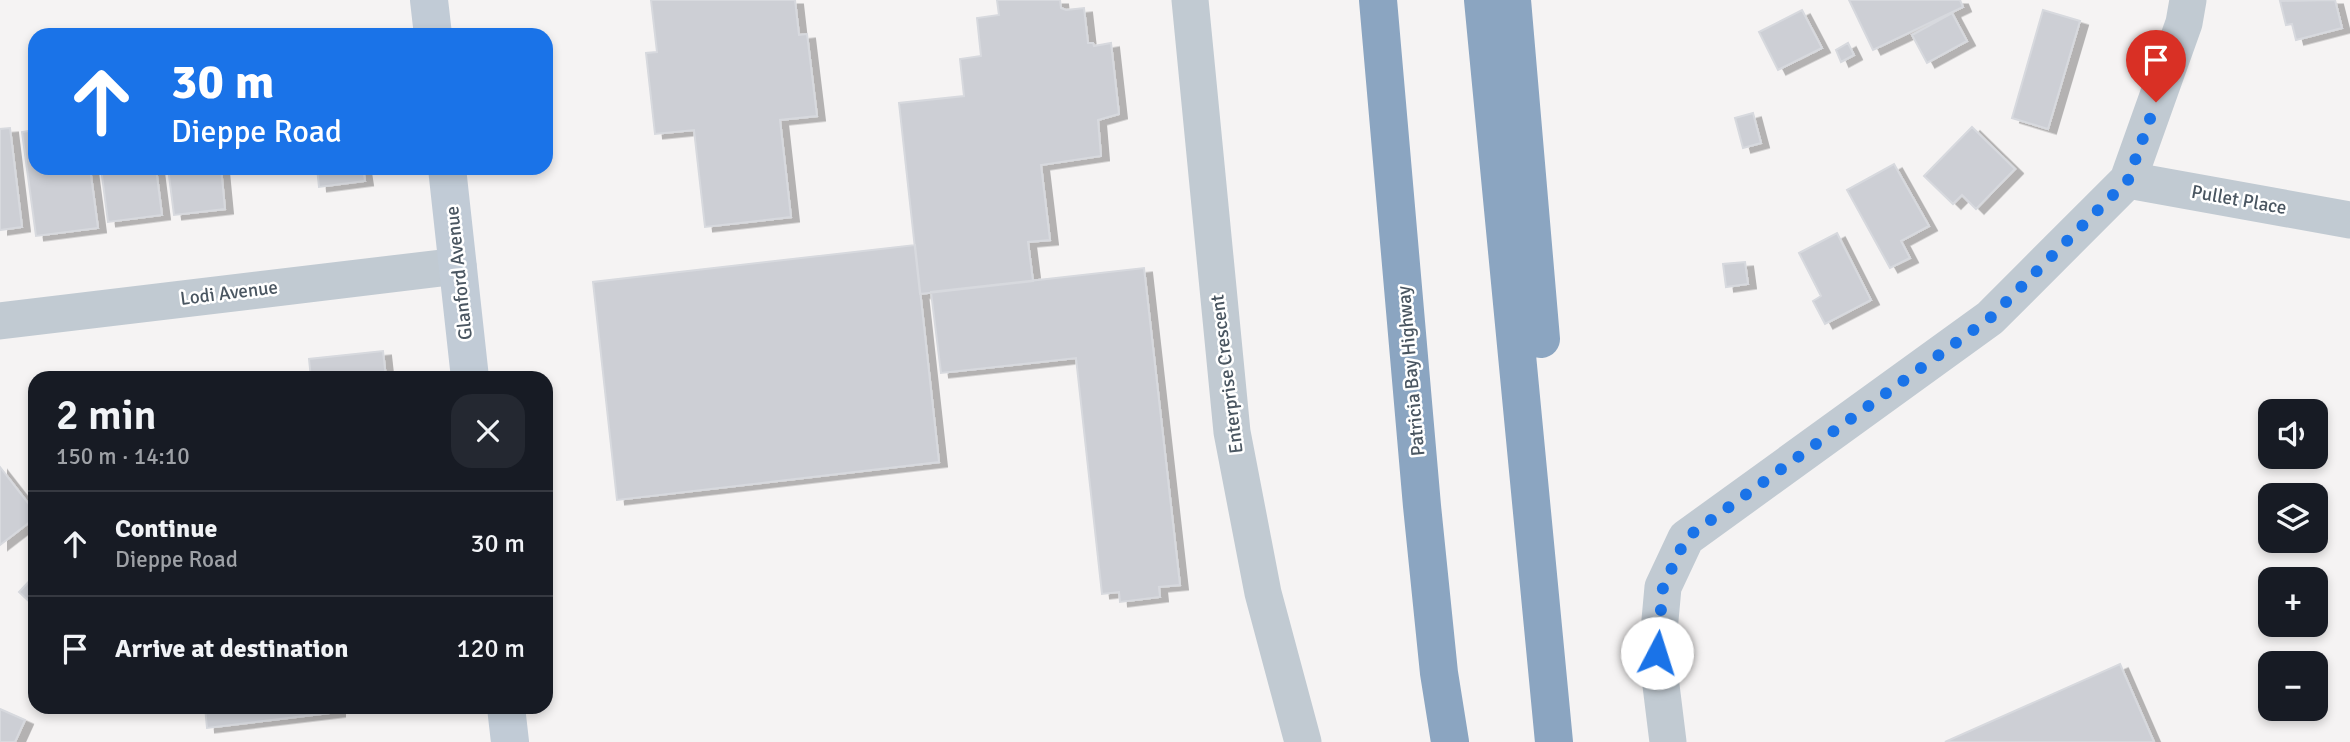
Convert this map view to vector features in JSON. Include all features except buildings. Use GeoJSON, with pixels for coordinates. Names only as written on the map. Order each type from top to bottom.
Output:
{"type":"FeatureCollection","features":[{"type":"Feature","properties":{"kind":"highway","name":"Patricia Bay Highway"},"geometry":{"type":"LineString","coordinates":[[1378,0],[1422,506],[1439,673],[1450,742]]}},
{"type":"Feature","properties":{"kind":"highway"},"geometry":{"type":"LineString","coordinates":[[1483,0],[1554,742]]}},
{"type":"Feature","properties":{"kind":"highway"},"geometry":{"type":"LineString","coordinates":[[1512,0],[1548,417],[1548,701]]}},
{"type":"Feature","properties":{"kind":"main road"},"geometry":{"type":"LineString","coordinates":[[429,0],[432,28]]}},
{"type":"Feature","properties":{"kind":"main road","name":"Glanford Avenue"},"geometry":{"type":"LineString","coordinates":[[448,175],[469,371]]}},
{"type":"Feature","properties":{"kind":"main road"},"geometry":{"type":"LineString","coordinates":[[507,714],[510,742]]}},
{"type":"Feature","properties":{"kind":"street","name":"Enterprise Crescent"},"geometry":{"type":"LineString","coordinates":[[1190,0],[1232,432],[1263,593],[1303,742]]}},
{"type":"Feature","properties":{"kind":"street"},"geometry":{"type":"LineString","coordinates":[[1668,742],[1657,653],[1663,587],[1686,538],[1990,318],[2128,180],[2184,23],[2188,0]]}},
{"type":"Feature","properties":{"kind":"street","name":"Pullet Place"},"geometry":{"type":"LineString","coordinates":[[2128,180],[2350,220]]}},
{"type":"Feature","properties":{"kind":"street","name":"Lodi Avenue"},"geometry":{"type":"LineString","coordinates":[[0,321],[458,266]]}},
{"type":"Feature","properties":{"kind":"route"},"geometry":{"type":"LineString","coordinates":[[1657,653],[1663,587],[1686,538],[1990,318],[2128,180],[2156,102]]}}]}
